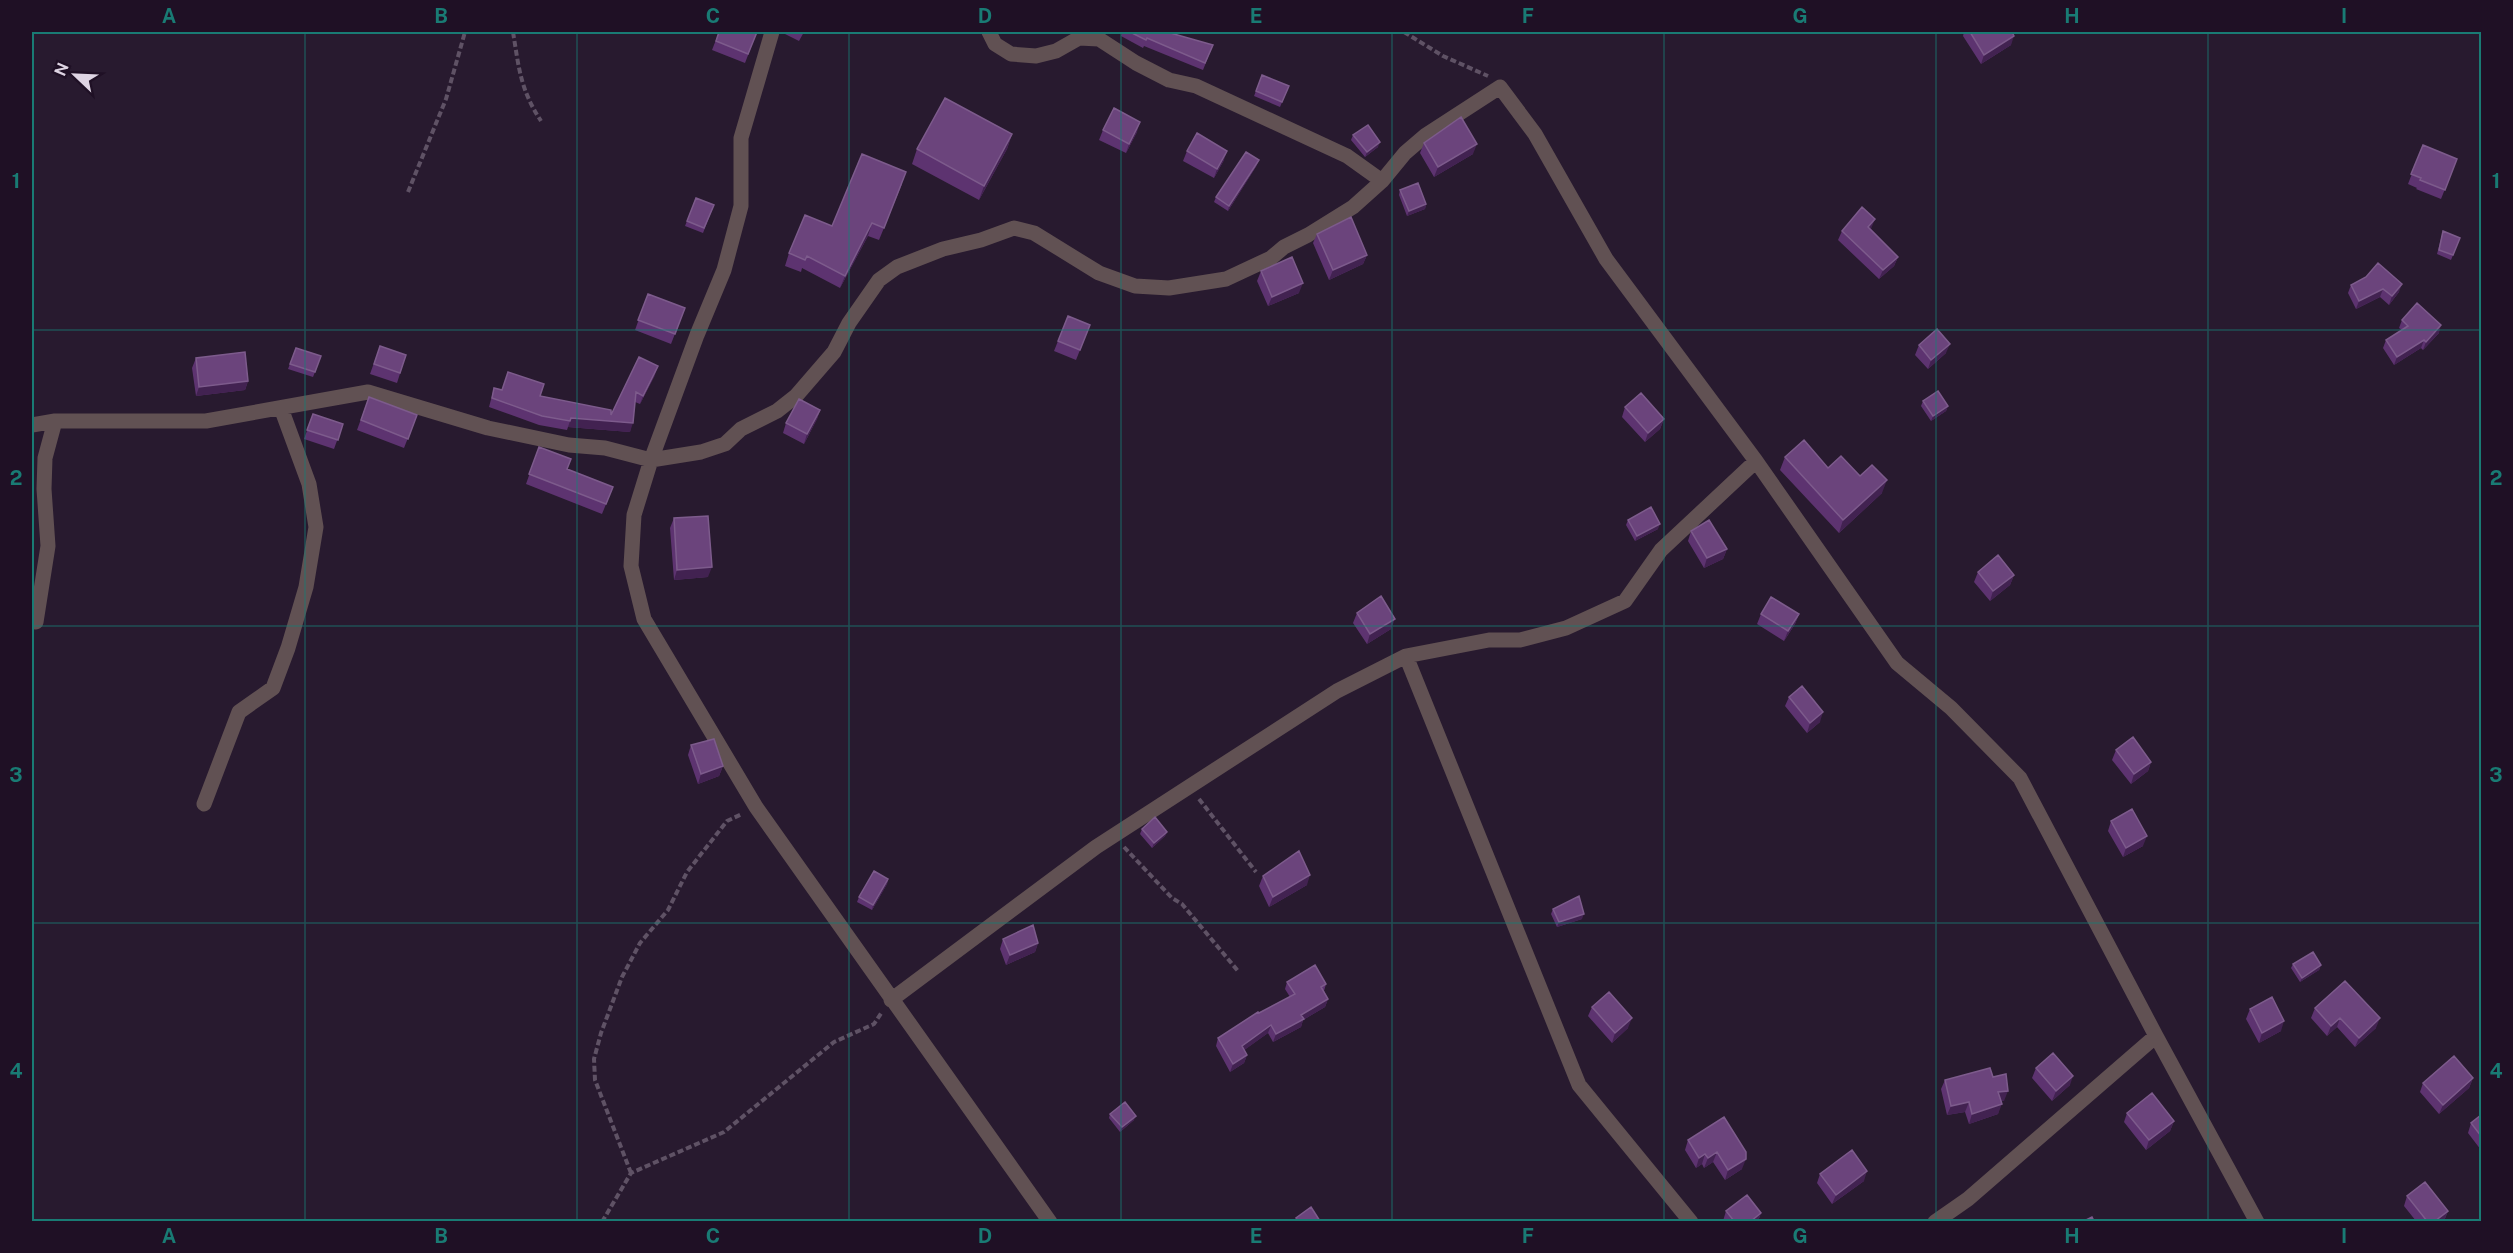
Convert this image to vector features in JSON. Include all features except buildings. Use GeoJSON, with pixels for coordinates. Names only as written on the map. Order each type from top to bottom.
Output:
{"type":"FeatureCollection","features":[{"type":"Feature","properties":{"kind":"street"},"geometry":{"type":"LineString","coordinates":[[772,32],[741,138],[741,206],[724,270],[697,335],[651,460],[634,515],[631,566],[644,619],[756,807],[1050,1221]]}},
{"type":"Feature","properties":{"kind":"street"},"geometry":{"type":"LineString","coordinates":[[989,32],[995,44],[1011,54],[1035,56],[1056,51],[1079,38],[1099,39],[1136,63],[1169,80],[1196,86],[1347,156],[1382,181]]}},
{"type":"Feature","properties":{"kind":"street"},"geometry":{"type":"LineString","coordinates":[[32,425],[55,421],[206,421],[368,392],[488,428],[569,445],[605,448],[651,460],[713,449],[725,444],[741,429],[777,411],[796,396],[834,352],[849,323],[879,280],[897,267],[942,249],[981,240],[1014,228],[1034,234],[1099,273],[1135,286],[1169,288],[1226,279],[1271,258],[1284,247],[1353,207],[1382,181],[1405,153],[1426,135],[1500,87],[1535,134],[1606,259],[1756,462],[1897,663],[1950,708],[2020,778],[2257,1221]]}},
{"type":"Feature","properties":{"kind":"street"},"geometry":{"type":"LineString","coordinates":[[204,804],[239,712],[273,688],[288,648],[306,587],[316,527],[309,484],[281,408]]}},
{"type":"Feature","properties":{"kind":"street"},"geometry":{"type":"LineString","coordinates":[[36,622],[48,546],[44,489],[45,458],[55,421]]}},
{"type":"Feature","properties":{"kind":"street"},"geometry":{"type":"LineString","coordinates":[[891,999],[1113,836],[1336,690],[1406,657],[1489,640],[1520,640],[1566,628],[1625,602],[1661,550],[1756,462]]}},
{"type":"Feature","properties":{"kind":"street"},"geometry":{"type":"LineString","coordinates":[[1406,657],[1579,1084],[1691,1221]]}},
{"type":"Feature","properties":{"kind":"street"},"geometry":{"type":"LineString","coordinates":[[1935,1221],[1968,1198],[2156,1036]]}},
{"type":"Feature","properties":{"kind":"path"},"geometry":{"type":"LineString","coordinates":[[408,192],[446,99],[465,32]]}},
{"type":"Feature","properties":{"kind":"path"},"geometry":{"type":"LineString","coordinates":[[513,32],[526,99],[541,121]]}},
{"type":"Feature","properties":{"kind":"path"},"geometry":{"type":"LineString","coordinates":[[1404,32],[1443,56],[1488,75],[1500,87]]}},
{"type":"Feature","properties":{"kind":"path"},"geometry":{"type":"LineString","coordinates":[[1190,787],[1256,872]]}},
{"type":"Feature","properties":{"kind":"path"},"geometry":{"type":"LineString","coordinates":[[631,1173],[595,1080],[594,1059],[604,1024],[622,977],[640,943],[668,910],[687,872],[727,820],[756,807]]}},
{"type":"Feature","properties":{"kind":"path"},"geometry":{"type":"LineString","coordinates":[[1113,836],[1172,898],[1182,904],[1238,971]]}},
{"type":"Feature","properties":{"kind":"path"},"geometry":{"type":"LineString","coordinates":[[602,1221],[631,1173],[724,1132],[834,1042],[874,1024],[891,999]]}}]}
